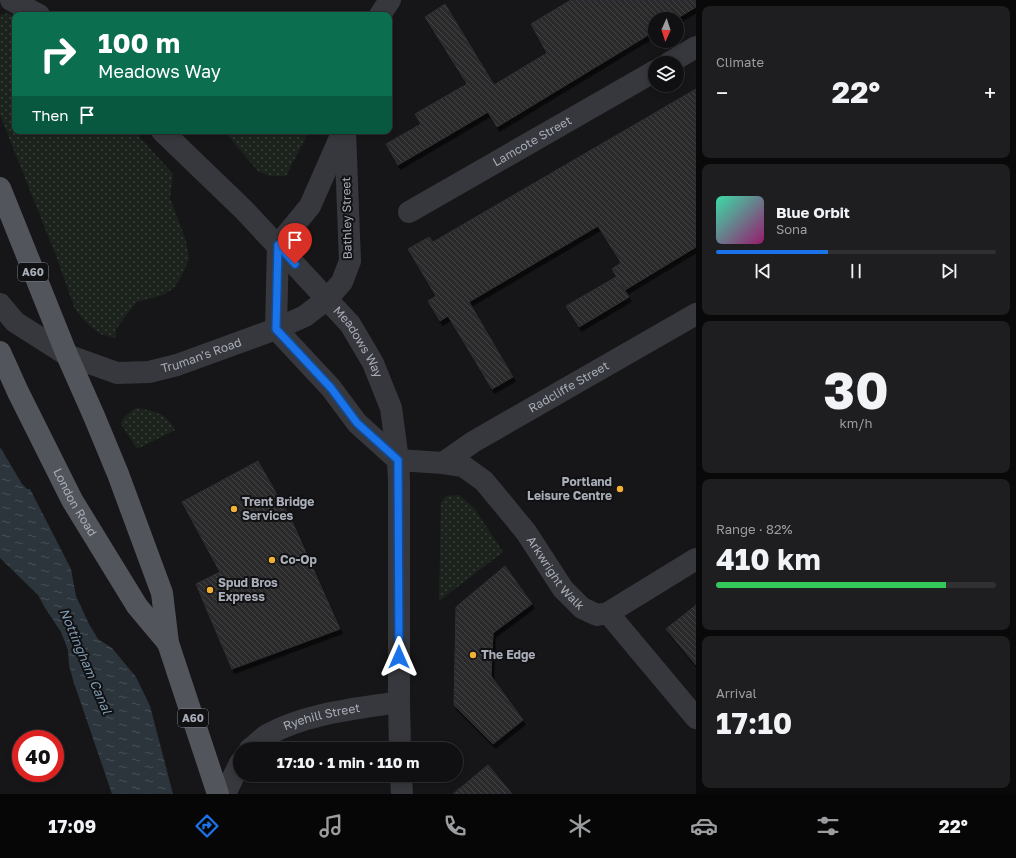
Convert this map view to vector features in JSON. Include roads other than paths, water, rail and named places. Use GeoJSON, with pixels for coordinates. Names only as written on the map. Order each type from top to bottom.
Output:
{"type":"FeatureCollection","features":[{"type":"Feature","properties":{"kind":"main road","name":"London Road"},"geometry":{"type":"LineString","coordinates":[[0,188],[67,356],[118,474],[162,593],[168,643],[218,794]]}},
{"type":"Feature","properties":{"kind":"main road","name":"London Road"},"geometry":{"type":"LineString","coordinates":[[1,355],[72,500],[137,606],[168,643]]}},
{"type":"Feature","properties":{"kind":"street"},"geometry":{"type":"LineString","coordinates":[[11,0],[33,12]]}},
{"type":"Feature","properties":{"kind":"street"},"geometry":{"type":"LineString","coordinates":[[382,12],[390,0]]}},
{"type":"Feature","properties":{"kind":"street"},"geometry":{"type":"LineString","coordinates":[[681,56],[696,47]]}},
{"type":"Feature","properties":{"kind":"street","name":"Lamcote Street"},"geometry":{"type":"LineString","coordinates":[[409,212],[648,75]]}},
{"type":"Feature","properties":{"kind":"street","name":"Meadows Way"},"geometry":{"type":"LineString","coordinates":[[165,134],[244,210],[350,324],[376,368],[391,408],[398,460],[400,742]]}},
{"type":"Feature","properties":{"kind":"street","name":"Bathley Street"},"geometry":{"type":"LineString","coordinates":[[278,245],[310,206],[343,134]]}},
{"type":"Feature","properties":{"kind":"street","name":"Bathley Street"},"geometry":{"type":"LineString","coordinates":[[327,299],[342,282],[350,261],[344,134]]}},
{"type":"Feature","properties":{"kind":"street"},"geometry":{"type":"LineString","coordinates":[[278,245],[276,329],[331,388],[357,423],[398,460]]}},
{"type":"Feature","properties":{"kind":"street","name":"Truman's Road"},"geometry":{"type":"LineString","coordinates":[[67,356],[117,373],[149,372],[177,365],[276,329],[305,316],[327,299]]}},
{"type":"Feature","properties":{"kind":"street"},"geometry":{"type":"LineString","coordinates":[[0,304],[15,322],[67,356]]}},
{"type":"Feature","properties":{"kind":"street","name":"Radcliffe Street"},"geometry":{"type":"LineString","coordinates":[[443,463],[473,442],[696,314]]}},
{"type":"Feature","properties":{"kind":"street","name":"Arkwright Walk"},"geometry":{"type":"LineString","coordinates":[[398,460],[463,466],[484,481],[526,532],[563,589],[582,608],[597,615],[608,614]]}},
{"type":"Feature","properties":{"kind":"street"},"geometry":{"type":"LineString","coordinates":[[696,559],[608,614],[696,718]]}},
{"type":"Feature","properties":{"kind":"street","name":"Ryehill Street"},"geometry":{"type":"LineString","coordinates":[[259,742],[266,736],[289,725],[333,712],[399,702]]}},
{"type":"Feature","properties":{"kind":"street"},"geometry":{"type":"LineString","coordinates":[[225,794],[233,777]]}},
{"type":"Feature","properties":{"kind":"street"},"geometry":{"type":"LineString","coordinates":[[401,782],[402,794]]}},
{"type":"Feature","properties":{"kind":"water","name":"Nottingham Canal"},"geometry":{"type":"Polygon","coordinates":[[[0,447],[22,484],[27,489],[30,489],[71,569],[76,596],[89,624],[98,639],[112,648],[136,677],[150,706],[173,794],[112,794],[73,680],[69,665],[68,650],[61,632],[38,595],[0,558],[0,447]]]}},
{"type":"Feature","properties":{"kind":"place","name":"Portland Leisure Centre"},"geometry":{"type":"Point","coordinates":[620,489]}},
{"type":"Feature","properties":{"kind":"place","name":"Trent Bridge Services"},"geometry":{"type":"Point","coordinates":[234,509]}},
{"type":"Feature","properties":{"kind":"place","name":"Co-Op"},"geometry":{"type":"Point","coordinates":[272,560]}},
{"type":"Feature","properties":{"kind":"place","name":"Spud Bros Express"},"geometry":{"type":"Point","coordinates":[210,590]}},
{"type":"Feature","properties":{"kind":"place","name":"The Edge"},"geometry":{"type":"Point","coordinates":[473,655]}}]}
